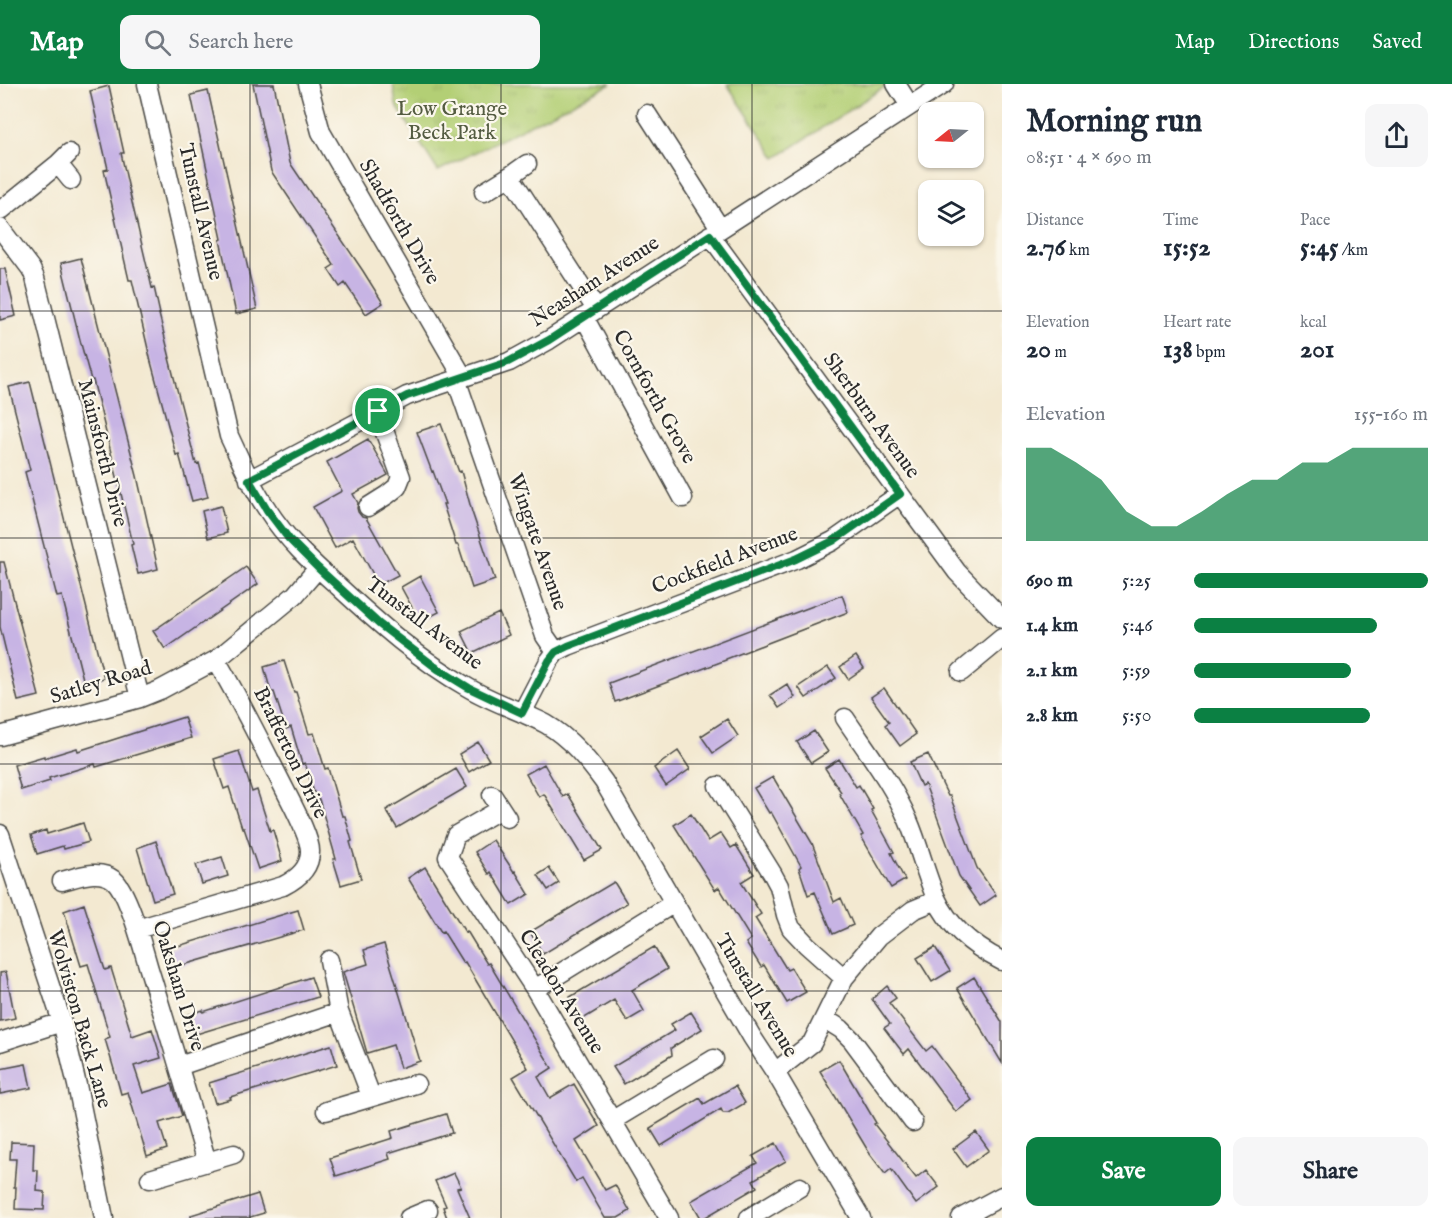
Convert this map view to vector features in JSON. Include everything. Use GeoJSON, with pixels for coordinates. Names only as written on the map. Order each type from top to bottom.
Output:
{"type":"FeatureCollection","features":[{"type":"Feature","properties":{"kind":"street","name":"Tunstall Avenue"},"geometry":{"type":"LineString","coordinates":[[147,84],[229,436],[249,480],[267,510],[289,539],[379,624],[438,669],[469,688],[547,725],[571,742],[591,764],[861,1218]]}},
{"type":"Feature","properties":{"kind":"street","name":"Shadforth Drive"},"geometry":{"type":"LineString","coordinates":[[308,84],[321,132],[460,378]]}},
{"type":"Feature","properties":{"kind":"street"},"geometry":{"type":"LineString","coordinates":[[896,84],[910,106]]}},
{"type":"Feature","properties":{"kind":"street","name":"Neasham Avenue"},"geometry":{"type":"LineString","coordinates":[[249,480],[407,396],[508,362],[549,340],[944,84]]}},
{"type":"Feature","properties":{"kind":"street","name":"Sherburn Avenue"},"geometry":{"type":"LineString","coordinates":[[647,114],[715,232],[957,572],[1002,619]]}},
{"type":"Feature","properties":{"kind":"street"},"geometry":{"type":"LineString","coordinates":[[0,211],[63,159],[71,180]]}},
{"type":"Feature","properties":{"kind":"street"},"geometry":{"type":"LineString","coordinates":[[484,192],[527,164]]}},
{"type":"Feature","properties":{"kind":"street","name":"Cornforth Grove"},"geometry":{"type":"LineString","coordinates":[[510,176],[590,313],[683,498]]}},
{"type":"Feature","properties":{"kind":"street","name":"Mainsforth Drive"},"geometry":{"type":"LineString","coordinates":[[0,228],[32,269],[35,278],[140,698]]}},
{"type":"Feature","properties":{"kind":"street","name":"Wingate Avenue"},"geometry":{"type":"LineString","coordinates":[[460,378],[545,636],[556,652]]}},
{"type":"Feature","properties":{"kind":"street"},"geometry":{"type":"LineString","coordinates":[[368,507],[398,487],[400,477],[378,411]]}},
{"type":"Feature","properties":{"kind":"street","name":"Cockfield Avenue"},"geometry":{"type":"LineString","coordinates":[[556,652],[796,559],[833,541],[900,494]]}},
{"type":"Feature","properties":{"kind":"street","name":"Satley Road"},"geometry":{"type":"LineString","coordinates":[[0,735],[140,698],[160,690],[216,660],[295,595],[318,568]]}},
{"type":"Feature","properties":{"kind":"street"},"geometry":{"type":"LineString","coordinates":[[966,661],[1002,638]]}},
{"type":"Feature","properties":{"kind":"street"},"geometry":{"type":"LineString","coordinates":[[522,713],[556,652]]}},
{"type":"Feature","properties":{"kind":"street","name":"Brafferton Drive"},"geometry":{"type":"LineString","coordinates":[[137,929],[283,886],[302,874],[311,851],[298,817],[236,693],[216,660]]}},
{"type":"Feature","properties":{"kind":"street"},"geometry":{"type":"LineString","coordinates":[[845,718],[893,790],[908,820],[937,900],[960,932],[983,951],[1002,961]]}},
{"type":"Feature","properties":{"kind":"street"},"geometry":{"type":"LineString","coordinates":[[718,786],[779,886],[791,928],[844,978]]}},
{"type":"Feature","properties":{"kind":"street","name":"Cleadon Avenue"},"geometry":{"type":"LineString","coordinates":[[500,808],[456,835],[439,854],[535,989],[669,1218]]}},
{"type":"Feature","properties":{"kind":"street","name":"Wolviston Back Lane"},"geometry":{"type":"LineString","coordinates":[[0,834],[62,1022],[104,1218]]}},
{"type":"Feature","properties":{"kind":"street","name":"Oaksham Drive"},"geometry":{"type":"LineString","coordinates":[[62,881],[93,873],[105,875],[114,880],[124,893],[137,929],[207,1162]]}},
{"type":"Feature","properties":{"kind":"street"},"geometry":{"type":"LineString","coordinates":[[775,1072],[806,1050],[812,1043],[844,978],[879,936],[914,910],[937,900]]}},
{"type":"Feature","properties":{"kind":"street"},"geometry":{"type":"LineString","coordinates":[[535,989],[674,903]]}},
{"type":"Feature","properties":{"kind":"street"},"geometry":{"type":"LineString","coordinates":[[329,960],[339,1012],[371,1096]]}},
{"type":"Feature","properties":{"kind":"street"},"geometry":{"type":"LineString","coordinates":[[179,1066],[339,1012]]}},
{"type":"Feature","properties":{"kind":"street"},"geometry":{"type":"LineString","coordinates":[[825,1019],[841,1029],[852,1040],[913,1122]]}},
{"type":"Feature","properties":{"kind":"street"},"geometry":{"type":"LineString","coordinates":[[0,1042],[62,1022]]}},
{"type":"Feature","properties":{"kind":"street"},"geometry":{"type":"LineString","coordinates":[[613,1120],[713,1059]]}},
{"type":"Feature","properties":{"kind":"street"},"geometry":{"type":"LineString","coordinates":[[326,1111],[416,1084]]}},
{"type":"Feature","properties":{"kind":"street"},"geometry":{"type":"LineString","coordinates":[[150,1179],[234,1154]]}},
{"type":"Feature","properties":{"kind":"street"},"geometry":{"type":"LineString","coordinates":[[749,1218],[800,1186]]}},
{"type":"Feature","properties":{"kind":"street"},"geometry":{"type":"LineString","coordinates":[[961,1218],[1002,1196]]}},
{"type":"Feature","properties":{"kind":"green space","name":"Low Grange Beck Park"},"geometry":{"type":"Polygon","coordinates":[[[393,84],[611,84],[438,171],[396,105],[393,84]]]}},
{"type":"Feature","properties":{"kind":"green space"},"geometry":{"type":"Polygon","coordinates":[[[727,84],[889,84],[776,158],[727,84]]]}},
{"type":"Feature","properties":{"kind":"building"},"geometry":{"type":"Polygon","coordinates":[[[253,84],[274,84],[290,163],[383,303],[366,314],[345,283],[340,287],[328,269],[334,265],[271,171],[253,84]]]}},
{"type":"Feature","properties":{"kind":"building"},"geometry":{"type":"Polygon","coordinates":[[[109,86],[124,153],[121,153],[152,288],[154,287],[196,464],[199,463],[208,497],[192,501],[179,454],[176,455],[132,280],[129,280],[104,170],[108,169],[90,91],[109,86]]]}},
{"type":"Feature","properties":{"kind":"building"},"geometry":{"type":"Polygon","coordinates":[[[208,91],[257,309],[236,314],[191,95],[208,91]]]}},
{"type":"Feature","properties":{"kind":"building"},"geometry":{"type":"Polygon","coordinates":[[[81,258],[137,476],[158,569],[138,574],[131,545],[133,544],[93,380],[91,380],[81,344],[61,263],[81,258]]]}},
{"type":"Feature","properties":{"kind":"building"},"geometry":{"type":"Polygon","coordinates":[[[0,269],[5,269],[16,316],[0,320],[0,269]]]}},
{"type":"Feature","properties":{"kind":"building"},"geometry":{"type":"Polygon","coordinates":[[[30,382],[104,678],[84,683],[62,596],[57,597],[25,472],[30,470],[9,387],[30,382]]]}},
{"type":"Feature","properties":{"kind":"building"},"geometry":{"type":"Polygon","coordinates":[[[441,424],[459,472],[461,471],[495,580],[472,588],[458,545],[456,545],[443,504],[445,504],[417,432],[441,424]]]}},
{"type":"Feature","properties":{"kind":"building"},"geometry":{"type":"Polygon","coordinates":[[[368,439],[388,475],[353,494],[358,503],[358,512],[366,518],[398,575],[379,585],[353,538],[335,548],[313,507],[342,491],[327,462],[368,439]]]}},
{"type":"Feature","properties":{"kind":"building"},"geometry":{"type":"Polygon","coordinates":[[[221,506],[227,533],[208,538],[202,511],[221,506]]]}},
{"type":"Feature","properties":{"kind":"building"},"geometry":{"type":"Polygon","coordinates":[[[0,562],[4,562],[39,696],[18,701],[0,627],[0,562]]]}},
{"type":"Feature","properties":{"kind":"building"},"geometry":{"type":"Polygon","coordinates":[[[246,567],[258,584],[165,649],[153,631],[246,567]]]}},
{"type":"Feature","properties":{"kind":"building"},"geometry":{"type":"Polygon","coordinates":[[[420,576],[439,612],[420,622],[401,587],[420,576]]]}},
{"type":"Feature","properties":{"kind":"building"},"geometry":{"type":"Polygon","coordinates":[[[842,595],[848,612],[615,702],[609,683],[842,595]]]}},
{"type":"Feature","properties":{"kind":"building"},"geometry":{"type":"Polygon","coordinates":[[[499,613],[509,635],[472,653],[461,631],[499,613]]]}},
{"type":"Feature","properties":{"kind":"building"},"geometry":{"type":"Polygon","coordinates":[[[856,656],[864,668],[848,679],[840,667],[856,656]]]}},
{"type":"Feature","properties":{"kind":"building"},"geometry":{"type":"Polygon","coordinates":[[[284,661],[309,734],[314,733],[325,769],[328,768],[342,816],[345,816],[361,879],[341,885],[319,799],[316,799],[305,763],[302,764],[291,727],[286,729],[274,692],[271,692],[264,667],[284,661]]]}},
{"type":"Feature","properties":{"kind":"building"},"geometry":{"type":"Polygon","coordinates":[[[828,667],[836,678],[806,698],[798,687],[828,667]]]}},
{"type":"Feature","properties":{"kind":"building"},"geometry":{"type":"Polygon","coordinates":[[[787,684],[795,697],[779,708],[770,695],[787,684]]]}},
{"type":"Feature","properties":{"kind":"building"},"geometry":{"type":"Polygon","coordinates":[[[884,688],[916,734],[900,746],[885,725],[889,722],[871,697],[884,688]]]}},
{"type":"Feature","properties":{"kind":"building"},"geometry":{"type":"Polygon","coordinates":[[[184,717],[191,738],[96,767],[95,764],[49,778],[50,781],[21,790],[14,765],[77,748],[78,751],[184,717]]]}},
{"type":"Feature","properties":{"kind":"building"},"geometry":{"type":"Polygon","coordinates":[[[727,719],[738,736],[713,753],[701,736],[727,719]]]}},
{"type":"Feature","properties":{"kind":"building"},"geometry":{"type":"Polygon","coordinates":[[[814,731],[828,752],[811,763],[797,742],[814,731]]]}},
{"type":"Feature","properties":{"kind":"building"},"geometry":{"type":"Polygon","coordinates":[[[478,742],[489,760],[469,772],[459,754],[478,742]]]}},
{"type":"Feature","properties":{"kind":"building"},"geometry":{"type":"Polygon","coordinates":[[[239,751],[252,792],[257,790],[270,831],[273,830],[282,861],[258,869],[229,787],[224,789],[214,759],[239,751]]]}},
{"type":"Feature","properties":{"kind":"building"},"geometry":{"type":"Polygon","coordinates":[[[678,751],[690,769],[666,786],[654,768],[678,751]]]}},
{"type":"Feature","properties":{"kind":"building"},"geometry":{"type":"Polygon","coordinates":[[[928,754],[950,796],[977,868],[996,895],[980,906],[959,876],[925,784],[921,786],[910,762],[928,754]]]}},
{"type":"Feature","properties":{"kind":"building"},"geometry":{"type":"Polygon","coordinates":[[[839,759],[856,787],[859,785],[894,852],[891,853],[905,880],[891,888],[861,836],[863,835],[839,793],[841,792],[825,768],[839,759]]]}},
{"type":"Feature","properties":{"kind":"building"},"geometry":{"type":"Polygon","coordinates":[[[544,764],[563,797],[568,794],[602,850],[584,860],[544,794],[539,797],[526,774],[544,764]]]}},
{"type":"Feature","properties":{"kind":"building"},"geometry":{"type":"Polygon","coordinates":[[[456,769],[467,787],[397,828],[386,810],[456,769]]]}},
{"type":"Feature","properties":{"kind":"building"},"geometry":{"type":"Polygon","coordinates":[[[773,777],[812,843],[834,902],[841,898],[853,925],[833,934],[815,892],[808,895],[799,868],[801,866],[771,812],[769,813],[754,788],[773,777]]]}},
{"type":"Feature","properties":{"kind":"building"},"geometry":{"type":"Polygon","coordinates":[[[691,814],[708,841],[721,833],[731,848],[736,845],[754,874],[741,882],[761,914],[755,918],[787,970],[791,968],[806,992],[787,1003],[764,965],[761,967],[746,943],[751,939],[719,887],[715,890],[674,825],[691,814]]]}},
{"type":"Feature","properties":{"kind":"building"},"geometry":{"type":"Polygon","coordinates":[[[83,823],[89,842],[64,849],[63,846],[37,854],[31,835],[46,830],[47,834],[83,823]]]}},
{"type":"Feature","properties":{"kind":"building"},"geometry":{"type":"Polygon","coordinates":[[[493,840],[529,894],[511,905],[491,872],[489,874],[475,852],[493,840]]]}},
{"type":"Feature","properties":{"kind":"building"},"geometry":{"type":"Polygon","coordinates":[[[156,841],[173,894],[153,900],[137,848],[156,841]]]}},
{"type":"Feature","properties":{"kind":"building"},"geometry":{"type":"Polygon","coordinates":[[[222,857],[228,876],[202,884],[196,865],[222,857]]]}},
{"type":"Feature","properties":{"kind":"building"},"geometry":{"type":"Polygon","coordinates":[[[425,867],[465,932],[467,931],[487,964],[489,963],[552,1068],[538,1077],[550,1098],[574,1084],[599,1126],[576,1141],[605,1190],[615,1185],[630,1211],[618,1218],[605,1218],[582,1178],[576,1182],[513,1077],[528,1068],[465,962],[463,963],[443,931],[441,932],[408,878],[425,867]]]}},
{"type":"Feature","properties":{"kind":"building"},"geometry":{"type":"Polygon","coordinates":[[[549,868],[559,883],[548,890],[538,875],[549,868]]]}},
{"type":"Feature","properties":{"kind":"building"},"geometry":{"type":"Polygon","coordinates":[[[614,882],[627,903],[543,954],[530,932],[614,882]]]}},
{"type":"Feature","properties":{"kind":"building"},"geometry":{"type":"Polygon","coordinates":[[[84,904],[105,970],[111,968],[132,1036],[152,1029],[161,1058],[134,1066],[143,1093],[172,1084],[182,1116],[159,1123],[167,1149],[147,1156],[128,1092],[121,1094],[105,1039],[110,1037],[88,964],[81,966],[64,911],[84,904]]]}},
{"type":"Feature","properties":{"kind":"building"},"geometry":{"type":"Polygon","coordinates":[[[298,910],[304,930],[173,968],[168,949],[298,910]]]}},
{"type":"Feature","properties":{"kind":"building"},"geometry":{"type":"Polygon","coordinates":[[[384,944],[420,1061],[400,1068],[393,1045],[367,1053],[343,972],[368,964],[364,950],[384,944]]]}},
{"type":"Feature","properties":{"kind":"building"},"geometry":{"type":"Polygon","coordinates":[[[654,947],[667,969],[632,990],[644,1011],[627,1021],[614,1000],[583,1019],[570,997],[654,947]]]}},
{"type":"Feature","properties":{"kind":"building"},"geometry":{"type":"Polygon","coordinates":[[[935,947],[950,971],[932,982],[917,958],[935,947]]]}},
{"type":"Feature","properties":{"kind":"building"},"geometry":{"type":"Polygon","coordinates":[[[6,972],[15,1018],[0,1021],[0,973],[6,972]]]}},
{"type":"Feature","properties":{"kind":"building"},"geometry":{"type":"Polygon","coordinates":[[[311,977],[318,997],[193,1035],[187,1015],[203,1010],[203,1012],[311,977]]]}},
{"type":"Feature","properties":{"kind":"building"},"geometry":{"type":"Polygon","coordinates":[[[974,977],[1002,1022],[1002,1063],[957,988],[974,977]]]}},
{"type":"Feature","properties":{"kind":"building"},"geometry":{"type":"Polygon","coordinates":[[[887,986],[896,998],[889,1003],[926,1051],[932,1046],[972,1100],[956,1112],[909,1049],[904,1054],[884,1028],[890,1024],[872,999],[887,986]]]}},
{"type":"Feature","properties":{"kind":"building"},"geometry":{"type":"Polygon","coordinates":[[[691,1012],[702,1029],[671,1048],[672,1055],[624,1084],[613,1067],[675,1030],[671,1024],[691,1012]]]}},
{"type":"Feature","properties":{"kind":"building"},"geometry":{"type":"Polygon","coordinates":[[[331,1045],[337,1065],[215,1103],[209,1083],[331,1045]]]}},
{"type":"Feature","properties":{"kind":"building"},"geometry":{"type":"Polygon","coordinates":[[[839,1060],[876,1123],[874,1124],[916,1178],[926,1170],[939,1187],[916,1204],[891,1169],[885,1174],[870,1154],[820,1071],[839,1060]]]}},
{"type":"Feature","properties":{"kind":"building"},"geometry":{"type":"Polygon","coordinates":[[[26,1064],[31,1088],[0,1094],[0,1069],[26,1064]]]}},
{"type":"Feature","properties":{"kind":"building"},"geometry":{"type":"Polygon","coordinates":[[[735,1086],[745,1103],[728,1113],[723,1113],[721,1109],[661,1146],[650,1128],[700,1098],[704,1104],[735,1086]]]}},
{"type":"Feature","properties":{"kind":"building"},"geometry":{"type":"Polygon","coordinates":[[[446,1114],[452,1133],[388,1153],[390,1159],[336,1176],[330,1158],[393,1138],[391,1131],[446,1114]]]}},
{"type":"Feature","properties":{"kind":"building"},"geometry":{"type":"Polygon","coordinates":[[[976,1132],[989,1150],[966,1167],[953,1149],[976,1132]]]}},
{"type":"Feature","properties":{"kind":"building"},"geometry":{"type":"Polygon","coordinates":[[[11,1142],[34,1143],[33,1170],[38,1170],[37,1191],[45,1192],[44,1210],[15,1209],[16,1159],[10,1159],[11,1142]]]}},
{"type":"Feature","properties":{"kind":"building"},"geometry":{"type":"Polygon","coordinates":[[[776,1143],[786,1161],[753,1180],[757,1187],[701,1218],[691,1201],[757,1163],[753,1156],[776,1143]]]}},
{"type":"Feature","properties":{"kind":"building"},"geometry":{"type":"Polygon","coordinates":[[[454,1173],[461,1187],[457,1188],[470,1218],[447,1218],[443,1207],[446,1206],[435,1181],[454,1173]]]}},
{"type":"Feature","properties":{"kind":"building"},"geometry":{"type":"Polygon","coordinates":[[[258,1194],[264,1213],[247,1218],[191,1218],[191,1215],[258,1194]]]}},
{"type":"Feature","properties":{"kind":"route"},"geometry":{"type":"LineString","coordinates":[[710,235],[900,494],[833,541],[796,559],[556,652],[522,713],[469,688],[438,669],[379,624],[289,539],[267,510],[249,480],[378,411],[407,396],[508,362],[549,340],[710,235]]}}]}
